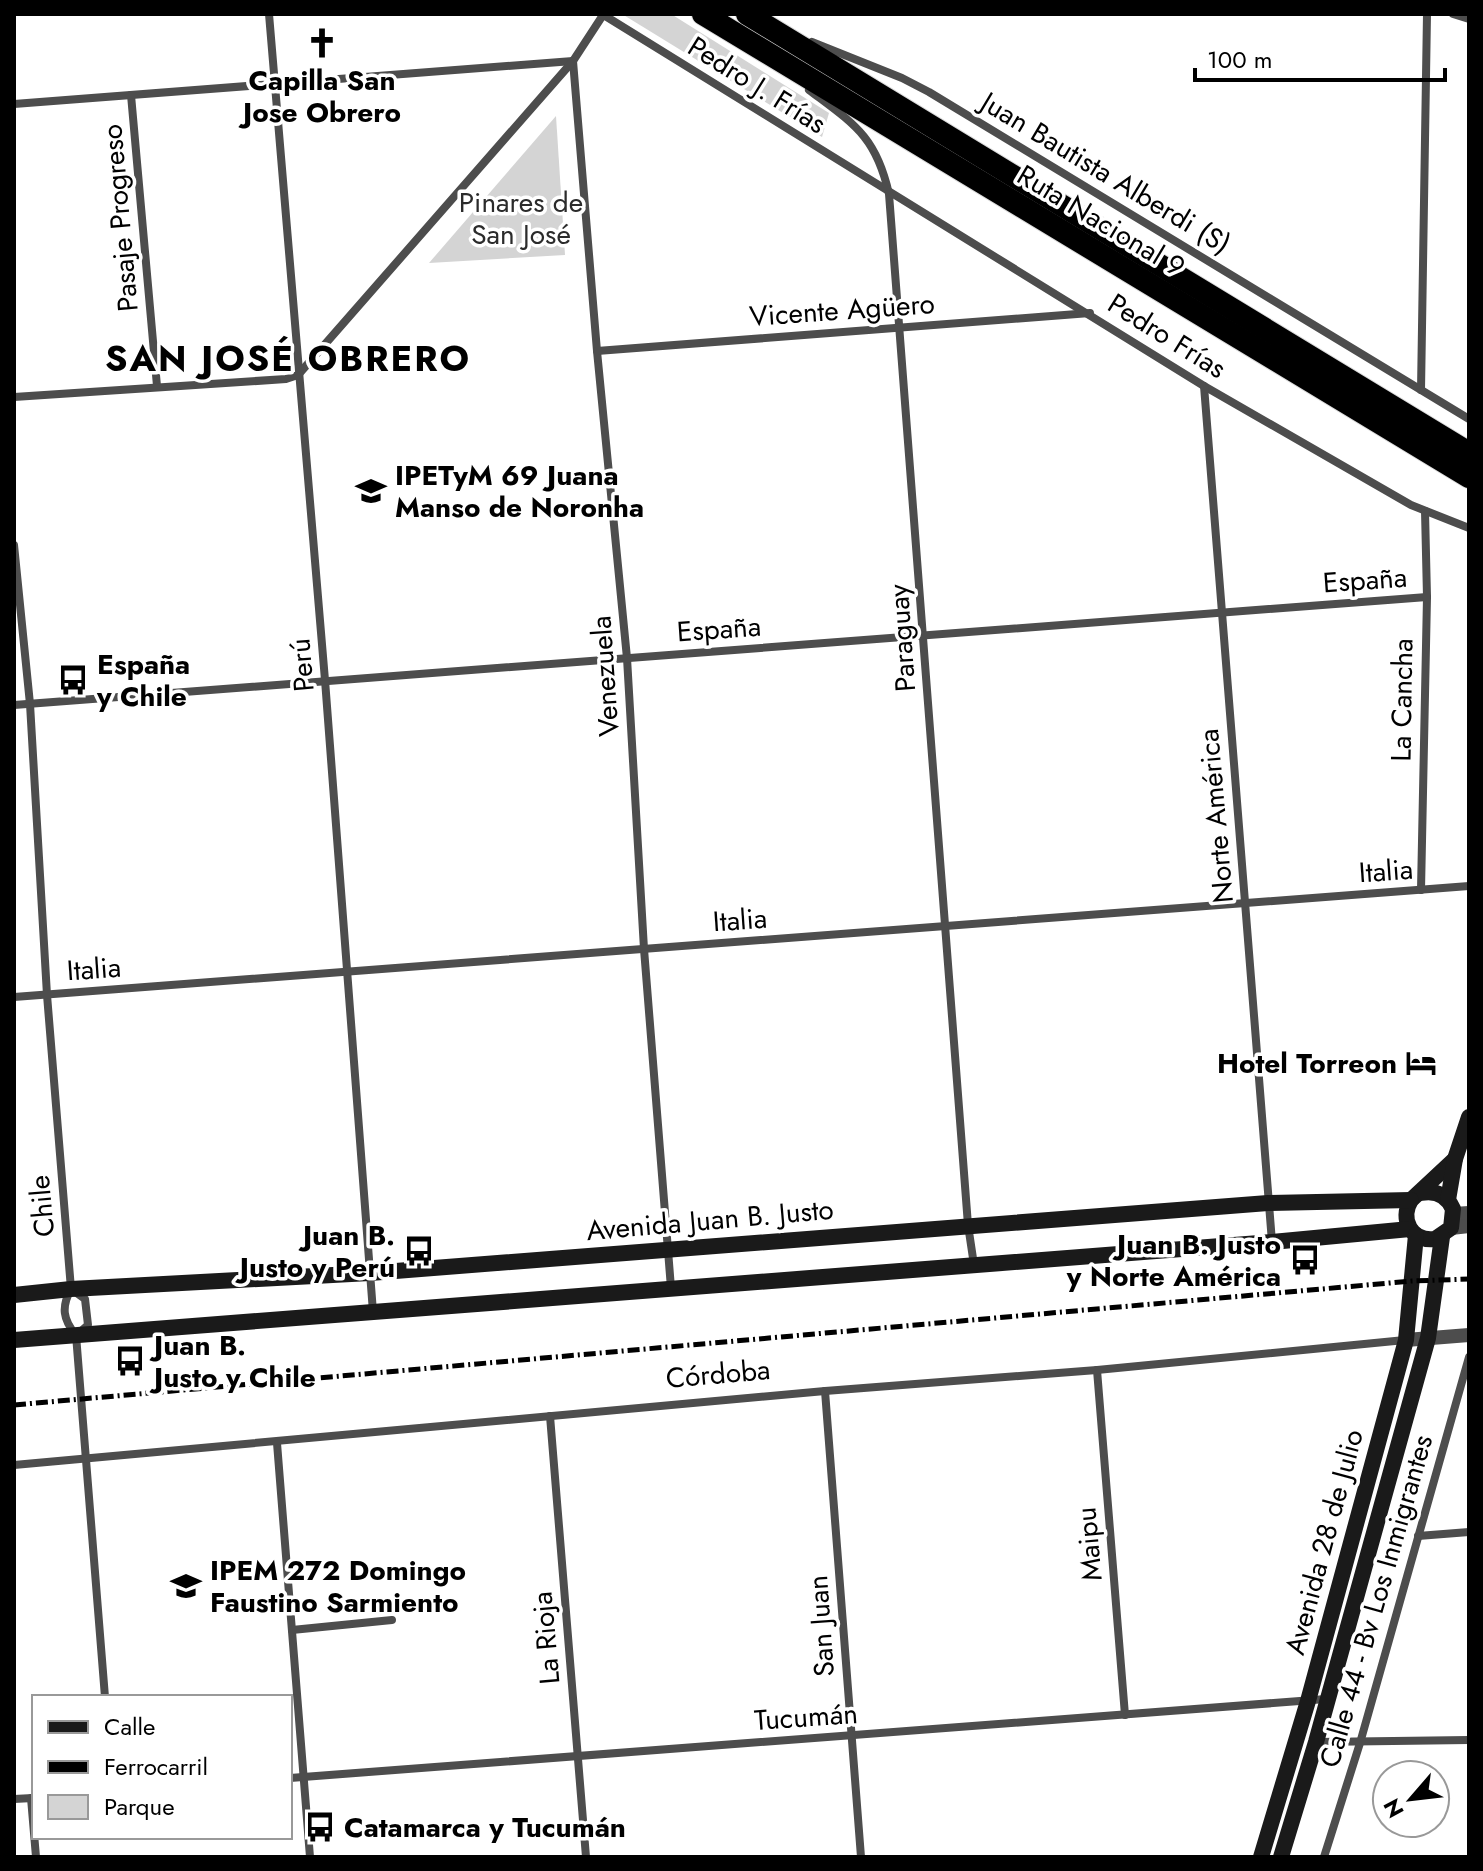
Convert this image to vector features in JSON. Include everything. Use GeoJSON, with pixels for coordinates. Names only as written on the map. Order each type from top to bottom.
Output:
{"type":"FeatureCollection","features":[{"type":"Feature","properties":{"kind":"highway","name":"Ruta Nacional 9"},"geometry":{"type":"LineString","coordinates":[[703,14],[1469,477]]}},
{"type":"Feature","properties":{"kind":"highway","name":"Ruta Nacional 9"},"geometry":{"type":"LineString","coordinates":[[751,17],[1469,453]]}},
{"type":"Feature","properties":{"kind":"main road","name":"Avenida 28 de Julio"},"geometry":{"type":"LineString","coordinates":[[1281,1857],[1428,1338],[1453,1218],[1455,1159],[1469,1117]]}},
{"type":"Feature","properties":{"kind":"main road"},"geometry":{"type":"LineString","coordinates":[[1413,1232],[1406,1214],[1416,1196],[1455,1159]]}},
{"type":"Feature","properties":{"kind":"main road"},"geometry":{"type":"LineString","coordinates":[[14,1340],[1413,1232],[1429,1240],[1453,1218],[1436,1192],[1416,1196]]}},
{"type":"Feature","properties":{"kind":"main road","name":"Avenida Juan B. Justo"},"geometry":{"type":"LineString","coordinates":[[14,1295],[71,1289],[370,1273],[1268,1203],[1416,1196]]}},
{"type":"Feature","properties":{"kind":"main road","name":"Avenida 28 de Julio"},"geometry":{"type":"LineString","coordinates":[[1261,1857],[1308,1701],[1406,1340],[1413,1232]]}},
{"type":"Feature","properties":{"kind":"street","name":"Perú"},"geometry":{"type":"LineString","coordinates":[[269,14],[325,680],[373,1312]]}},
{"type":"Feature","properties":{"kind":"street"},"geometry":{"type":"LineString","coordinates":[[14,397],[286,379],[298,375],[573,61],[602,14]]}},
{"type":"Feature","properties":{"kind":"street","name":"Pedro J. Frías"},"geometry":{"type":"LineString","coordinates":[[602,14],[889,194]]}},
{"type":"Feature","properties":{"kind":"street"},"geometry":{"type":"LineString","coordinates":[[1421,390],[1427,14]]}},
{"type":"Feature","properties":{"kind":"street"},"geometry":{"type":"LineString","coordinates":[[1453,14],[1469,19]]}},
{"type":"Feature","properties":{"kind":"street","name":"Juan Bautista Alberdi (S)"},"geometry":{"type":"LineString","coordinates":[[751,17],[902,78],[929,92],[1469,419]]}},
{"type":"Feature","properties":{"kind":"street","name":"Paraguay"},"geometry":{"type":"LineString","coordinates":[[771,55],[805,87],[858,127],[882,164],[889,194],[944,926],[974,1266]]}},
{"type":"Feature","properties":{"kind":"street"},"geometry":{"type":"LineString","coordinates":[[14,104],[573,61]]}},
{"type":"Feature","properties":{"kind":"street","name":"Venezuela"},"geometry":{"type":"LineString","coordinates":[[573,61],[627,658],[644,949],[672,1289]]}},
{"type":"Feature","properties":{"kind":"street","name":"Pasaje Progreso"},"geometry":{"type":"LineString","coordinates":[[131,95],[157,386]]}},
{"type":"Feature","properties":{"kind":"street","name":"Pedro Frías"},"geometry":{"type":"LineString","coordinates":[[889,194],[1021,275],[1090,313],[1204,386],[1411,505],[1469,528]]}},
{"type":"Feature","properties":{"kind":"street","name":"Vicente Agüero"},"geometry":{"type":"LineString","coordinates":[[597,351],[1090,313]]}},
{"type":"Feature","properties":{"kind":"street","name":"Norte América"},"geometry":{"type":"LineString","coordinates":[[1204,386],[1272,1242]]}},
{"type":"Feature","properties":{"kind":"street","name":"La Cancha"},"geometry":{"type":"LineString","coordinates":[[1421,890],[1427,597],[1425,511]]}},
{"type":"Feature","properties":{"kind":"street","name":"Chile"},"geometry":{"type":"LineString","coordinates":[[14,545],[30,704],[47,995],[71,1289],[64,1301],[65,1322],[76,1335],[105,1695]]}},
{"type":"Feature","properties":{"kind":"street","name":"España"},"geometry":{"type":"LineString","coordinates":[[14,705],[1427,597]]}},
{"type":"Feature","properties":{"kind":"street","name":"Italia"},"geometry":{"type":"LineString","coordinates":[[14,997],[1469,886]]}},
{"type":"Feature","properties":{"kind":"street"},"geometry":{"type":"LineString","coordinates":[[1453,1218],[1469,1226]]}},
{"type":"Feature","properties":{"kind":"street","name":"Chile"},"geometry":{"type":"LineString","coordinates":[[71,1289],[85,1299],[88,1325],[76,1335]]}},
{"type":"Feature","properties":{"kind":"street","name":"Córdoba"},"geometry":{"type":"LineString","coordinates":[[14,1465],[1469,1335]]}},
{"type":"Feature","properties":{"kind":"street","name":"Calle 44 - Bv Los Inmigrantes"},"geometry":{"type":"LineString","coordinates":[[1324,1857],[1360,1743],[1469,1357]]}},
{"type":"Feature","properties":{"kind":"street","name":"Maipu"},"geometry":{"type":"LineString","coordinates":[[1097,1370],[1125,1715]]}},
{"type":"Feature","properties":{"kind":"street","name":"San Juan"},"geometry":{"type":"LineString","coordinates":[[825,1391],[861,1857]]}},
{"type":"Feature","properties":{"kind":"street","name":"La Rioja"},"geometry":{"type":"LineString","coordinates":[[550,1416],[586,1857]]}},
{"type":"Feature","properties":{"kind":"street"},"geometry":{"type":"LineString","coordinates":[[277,1443],[310,1857]]}},
{"type":"Feature","properties":{"kind":"street"},"geometry":{"type":"LineString","coordinates":[[1418,1536],[1469,1532]]}},
{"type":"Feature","properties":{"kind":"street"},"geometry":{"type":"LineString","coordinates":[[292,1630],[392,1620]]}},
{"type":"Feature","properties":{"kind":"street","name":"Tucumán"},"geometry":{"type":"LineString","coordinates":[[292,1778],[1326,1699]]}},
{"type":"Feature","properties":{"kind":"street"},"geometry":{"type":"LineString","coordinates":[[1316,1742],[1469,1740]]}},
{"type":"Feature","properties":{"kind":"street"},"geometry":{"type":"LineString","coordinates":[[14,1799],[32,1798]]}},
{"type":"Feature","properties":{"kind":"green space"},"geometry":{"type":"Polygon","coordinates":[[[622,14],[671,14],[829,113],[822,137],[622,14]]]}},
{"type":"Feature","properties":{"kind":"green space","name":"Pinares de San José"},"geometry":{"type":"Polygon","coordinates":[[[556,116],[565,255],[429,263],[556,116]]]}},
{"type":"Feature","properties":{"kind":"railway"},"geometry":{"type":"LineString","coordinates":[[14,1405],[1412,1281],[1469,1279]]}},
{"type":"Feature","properties":{"kind":"place","name":"Capilla San Jose Obrero"},"geometry":{"type":"Point","coordinates":[322,43]}},
{"type":"Feature","properties":{"kind":"place","name":"IPETyM 69 Juana Manso de Noronha"},"geometry":{"type":"Point","coordinates":[371,491]}},
{"type":"Feature","properties":{"kind":"place","name":"España y Chile"},"geometry":{"type":"Point","coordinates":[73,680]}},
{"type":"Feature","properties":{"kind":"place","name":"Hotel Torreon"},"geometry":{"type":"Point","coordinates":[1421,1063]}},
{"type":"Feature","properties":{"kind":"place","name":"Juan B. Justo y Perú"},"geometry":{"type":"Point","coordinates":[419,1251]}},
{"type":"Feature","properties":{"kind":"place","name":"Juan B. Justo y Norte América"},"geometry":{"type":"Point","coordinates":[1305,1260]}},
{"type":"Feature","properties":{"kind":"place","name":"Juan B. Justo y Chile"},"geometry":{"type":"Point","coordinates":[130,1361]}},
{"type":"Feature","properties":{"kind":"place","name":"IPEM 272 Domingo Faustino Sarmiento"},"geometry":{"type":"Point","coordinates":[186,1586]}},
{"type":"Feature","properties":{"kind":"place","name":"Catamarca y Tucumán"},"geometry":{"type":"Point","coordinates":[320,1827]}},
{"type":"Feature","properties":{"kind":"district","name":"SAN JOSÉ OBRERO"},"geometry":{"type":"Point","coordinates":[288,358]}}]}
